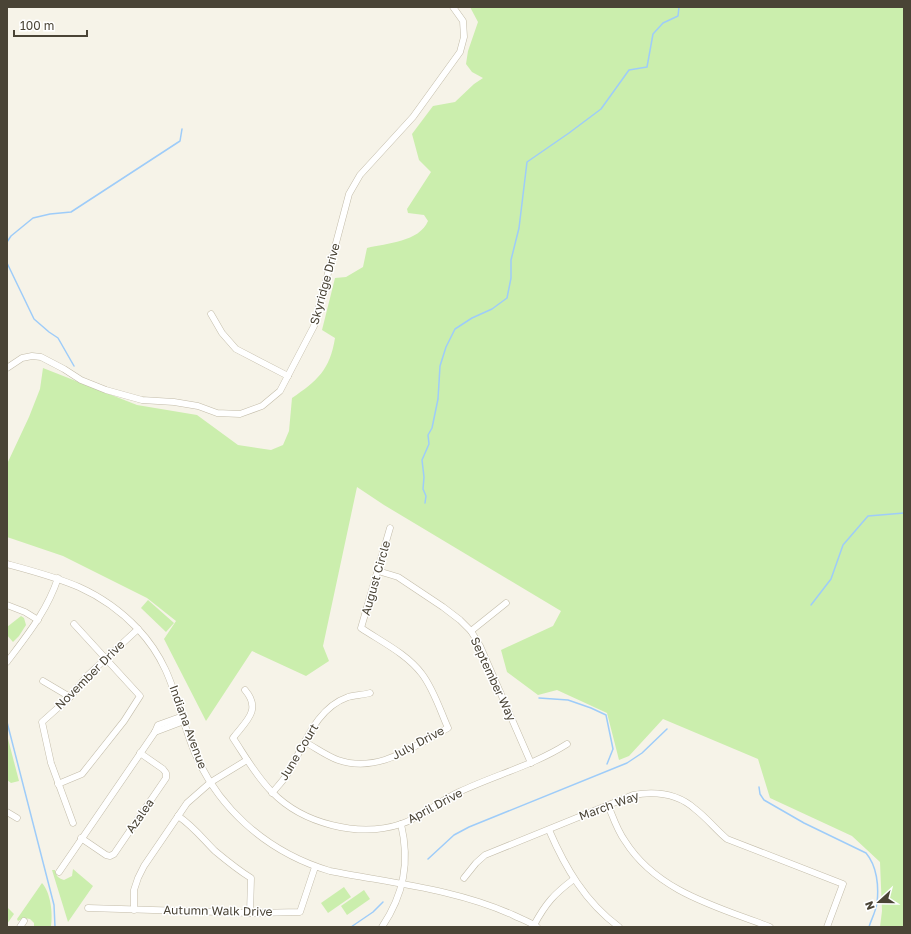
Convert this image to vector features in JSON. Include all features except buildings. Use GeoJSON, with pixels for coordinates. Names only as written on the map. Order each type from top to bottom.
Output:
{"type":"FeatureCollection","features":[{"type":"Feature","properties":{"kind":"street","name":"Skyridge Drive"},"geometry":{"type":"LineString","coordinates":[[7,368],[22,358],[32,356],[41,357],[81,380],[106,390],[142,400],[174,402],[198,406],[217,413],[240,414],[262,406],[280,391],[314,326],[349,194],[360,176],[413,117],[460,52],[464,37],[463,21],[454,7]]}},
{"type":"Feature","properties":{"kind":"street"},"geometry":{"type":"LineString","coordinates":[[211,314],[222,333],[236,349],[288,376]]}},
{"type":"Feature","properties":{"kind":"street","name":"August Circle"},"geometry":{"type":"LineString","coordinates":[[361,628],[390,528]]}},
{"type":"Feature","properties":{"kind":"street","name":"Indiana Avenue"},"geometry":{"type":"LineString","coordinates":[[7,564],[78,585],[105,600],[138,629],[150,644],[166,669],[174,687],[197,757],[210,782],[230,808],[256,834],[282,852],[315,867],[330,871],[434,890],[480,902],[536,926]]}},
{"type":"Feature","properties":{"kind":"street","name":"September Way"},"geometry":{"type":"LineString","coordinates":[[378,571],[398,577],[409,583],[443,607],[471,631],[480,646],[532,763]]}},
{"type":"Feature","properties":{"kind":"street"},"geometry":{"type":"LineString","coordinates":[[7,662],[38,620],[52,596],[58,578]]}},
{"type":"Feature","properties":{"kind":"street"},"geometry":{"type":"LineString","coordinates":[[471,631],[506,603]]}},
{"type":"Feature","properties":{"kind":"street"},"geometry":{"type":"LineString","coordinates":[[7,605],[25,612],[38,620]]}},
{"type":"Feature","properties":{"kind":"street"},"geometry":{"type":"LineString","coordinates":[[73,823],[58,784],[82,774],[124,721],[140,696],[74,624]]}},
{"type":"Feature","properties":{"kind":"street","name":"July Drive"},"geometry":{"type":"LineString","coordinates":[[305,742],[336,759],[350,763],[378,763],[448,728],[431,689],[423,675],[411,662],[361,628]]}},
{"type":"Feature","properties":{"kind":"street","name":"November Drive"},"geometry":{"type":"LineString","coordinates":[[58,784],[51,763],[42,722],[70,696],[105,658],[138,629]]}},
{"type":"Feature","properties":{"kind":"street"},"geometry":{"type":"LineString","coordinates":[[43,681],[70,696]]}},
{"type":"Feature","properties":{"kind":"street","name":"April Drive"},"geometry":{"type":"LineString","coordinates":[[244,690],[252,700],[252,713],[233,738],[247,760],[272,792],[288,805],[305,815],[339,826],[362,829],[380,829],[401,824],[421,815],[459,792],[532,763],[554,753],[568,744]]}},
{"type":"Feature","properties":{"kind":"street","name":"June Court"},"geometry":{"type":"LineString","coordinates":[[272,792],[286,776],[314,725],[324,713],[336,703],[349,697],[370,693]]}},
{"type":"Feature","properties":{"kind":"street"},"geometry":{"type":"LineString","coordinates":[[59,872],[155,732],[166,725],[184,719]]}},
{"type":"Feature","properties":{"kind":"street","name":"Azalea"},"geometry":{"type":"LineString","coordinates":[[81,838],[106,855],[110,856],[114,854],[167,776],[163,769],[140,753]]}},
{"type":"Feature","properties":{"kind":"street"},"geometry":{"type":"LineString","coordinates":[[134,910],[134,890],[138,878],[144,866],[187,803],[210,782],[247,760]]}},
{"type":"Feature","properties":{"kind":"street","name":"March Way"},"geometry":{"type":"LineString","coordinates":[[464,878],[476,863],[485,855],[634,795],[660,793],[684,801],[695,808],[727,839],[843,884],[826,927]]}},
{"type":"Feature","properties":{"kind":"street"},"geometry":{"type":"LineString","coordinates":[[608,805],[625,842],[650,871],[680,891],[695,898],[770,927]]}},
{"type":"Feature","properties":{"kind":"street"},"geometry":{"type":"LineString","coordinates":[[7,812],[17,818]]}},
{"type":"Feature","properties":{"kind":"street"},"geometry":{"type":"LineString","coordinates":[[178,816],[193,827],[215,850],[237,869],[251,878],[250,913]]}},
{"type":"Feature","properties":{"kind":"street"},"geometry":{"type":"LineString","coordinates":[[382,927],[398,899],[401,884],[406,853],[406,842],[401,824]]}},
{"type":"Feature","properties":{"kind":"street"},"geometry":{"type":"LineString","coordinates":[[549,830],[564,863],[574,879],[597,907],[619,927]]}},
{"type":"Feature","properties":{"kind":"street","name":"Autumn Walk Drive"},"geometry":{"type":"LineString","coordinates":[[88,908],[250,913],[300,912],[315,867]]}},
{"type":"Feature","properties":{"kind":"street"},"geometry":{"type":"LineString","coordinates":[[536,926],[545,904],[560,889],[574,879]]}},
{"type":"Feature","properties":{"kind":"street"},"geometry":{"type":"LineString","coordinates":[[20,927],[24,921]]}},
{"type":"Feature","properties":{"kind":"green space"},"geometry":{"type":"Polygon","coordinates":[[[470,7],[904,7],[904,927],[880,927],[882,911],[880,862],[852,836],[770,798],[758,759],[663,719],[629,756],[619,760],[607,713],[557,690],[538,695],[507,672],[501,650],[553,626],[561,611],[384,505],[357,487],[323,646],[329,661],[306,676],[252,651],[206,721],[164,639],[176,621],[147,598],[63,556],[7,537],[7,464],[29,417],[40,389],[43,368],[137,405],[197,415],[238,445],[271,450],[283,445],[289,431],[292,398],[309,386],[321,374],[326,367],[333,349],[335,338],[322,330],[335,278],[346,277],[363,267],[367,248],[393,243],[410,237],[424,228],[428,221],[424,215],[408,213],[407,209],[431,172],[419,160],[412,134],[433,106],[455,102],[474,84],[483,78],[472,72],[466,64],[468,51],[478,22],[470,7]]]}},
{"type":"Feature","properties":{"kind":"green space"},"geometry":{"type":"Polygon","coordinates":[[[148,600],[174,623],[166,632],[141,608],[148,600]]]}},
{"type":"Feature","properties":{"kind":"green space"},"geometry":{"type":"Polygon","coordinates":[[[21,616],[24,618],[26,625],[13,642],[7,635],[7,627],[21,616]]]}},
{"type":"Feature","properties":{"kind":"green space"},"geometry":{"type":"Polygon","coordinates":[[[7,735],[19,781],[11,783],[7,780],[7,735]]]}},
{"type":"Feature","properties":{"kind":"green space"},"geometry":{"type":"Polygon","coordinates":[[[73,869],[93,886],[68,922],[52,870],[55,870],[56,874],[64,880],[72,876],[73,869]]]}},
{"type":"Feature","properties":{"kind":"green space"},"geometry":{"type":"Polygon","coordinates":[[[42,883],[51,904],[51,927],[34,927],[34,923],[30,919],[24,918],[18,921],[17,919],[42,883]]]}},
{"type":"Feature","properties":{"kind":"green space"},"geometry":{"type":"Polygon","coordinates":[[[344,887],[351,897],[328,913],[321,903],[344,887]]]}},
{"type":"Feature","properties":{"kind":"green space"},"geometry":{"type":"Polygon","coordinates":[[[364,890],[370,899],[347,915],[341,906],[364,890]]]}},
{"type":"Feature","properties":{"kind":"green space"},"geometry":{"type":"Polygon","coordinates":[[[7,907],[14,914],[7,924],[7,907]]]}},
{"type":"Feature","properties":{"kind":"waterway"},"geometry":{"type":"LineString","coordinates":[[425,503],[426,496],[423,489],[424,477],[422,460],[429,444],[428,435],[432,428],[438,399],[440,366],[446,347],[455,329],[472,318],[492,309],[507,298],[511,278],[511,260],[519,228],[527,162],[601,109],[629,70],[647,67],[653,34],[663,23],[678,16],[679,7]]}},
{"type":"Feature","properties":{"kind":"waterway"},"geometry":{"type":"LineString","coordinates":[[7,242],[11,236],[33,218],[50,214],[71,212],[180,141],[182,129]]}},
{"type":"Feature","properties":{"kind":"waterway"},"geometry":{"type":"LineString","coordinates":[[7,263],[34,319],[58,338],[74,366]]}},
{"type":"Feature","properties":{"kind":"waterway"},"geometry":{"type":"LineString","coordinates":[[811,605],[831,579],[843,545],[868,516],[904,513]]}},
{"type":"Feature","properties":{"kind":"waterway"},"geometry":{"type":"LineString","coordinates":[[539,698],[568,700],[606,715],[613,749],[607,764]]}},
{"type":"Feature","properties":{"kind":"waterway"},"geometry":{"type":"LineString","coordinates":[[7,722],[54,905],[55,927]]}},
{"type":"Feature","properties":{"kind":"waterway"},"geometry":{"type":"LineString","coordinates":[[428,859],[454,835],[469,827],[627,763],[642,753],[667,729]]}},
{"type":"Feature","properties":{"kind":"waterway"},"geometry":{"type":"LineString","coordinates":[[759,787],[760,794],[764,800],[804,823],[866,853],[870,858],[875,870],[878,897],[869,927]]}},
{"type":"Feature","properties":{"kind":"waterway"},"geometry":{"type":"LineString","coordinates":[[351,927],[373,912],[383,902]]}}]}
